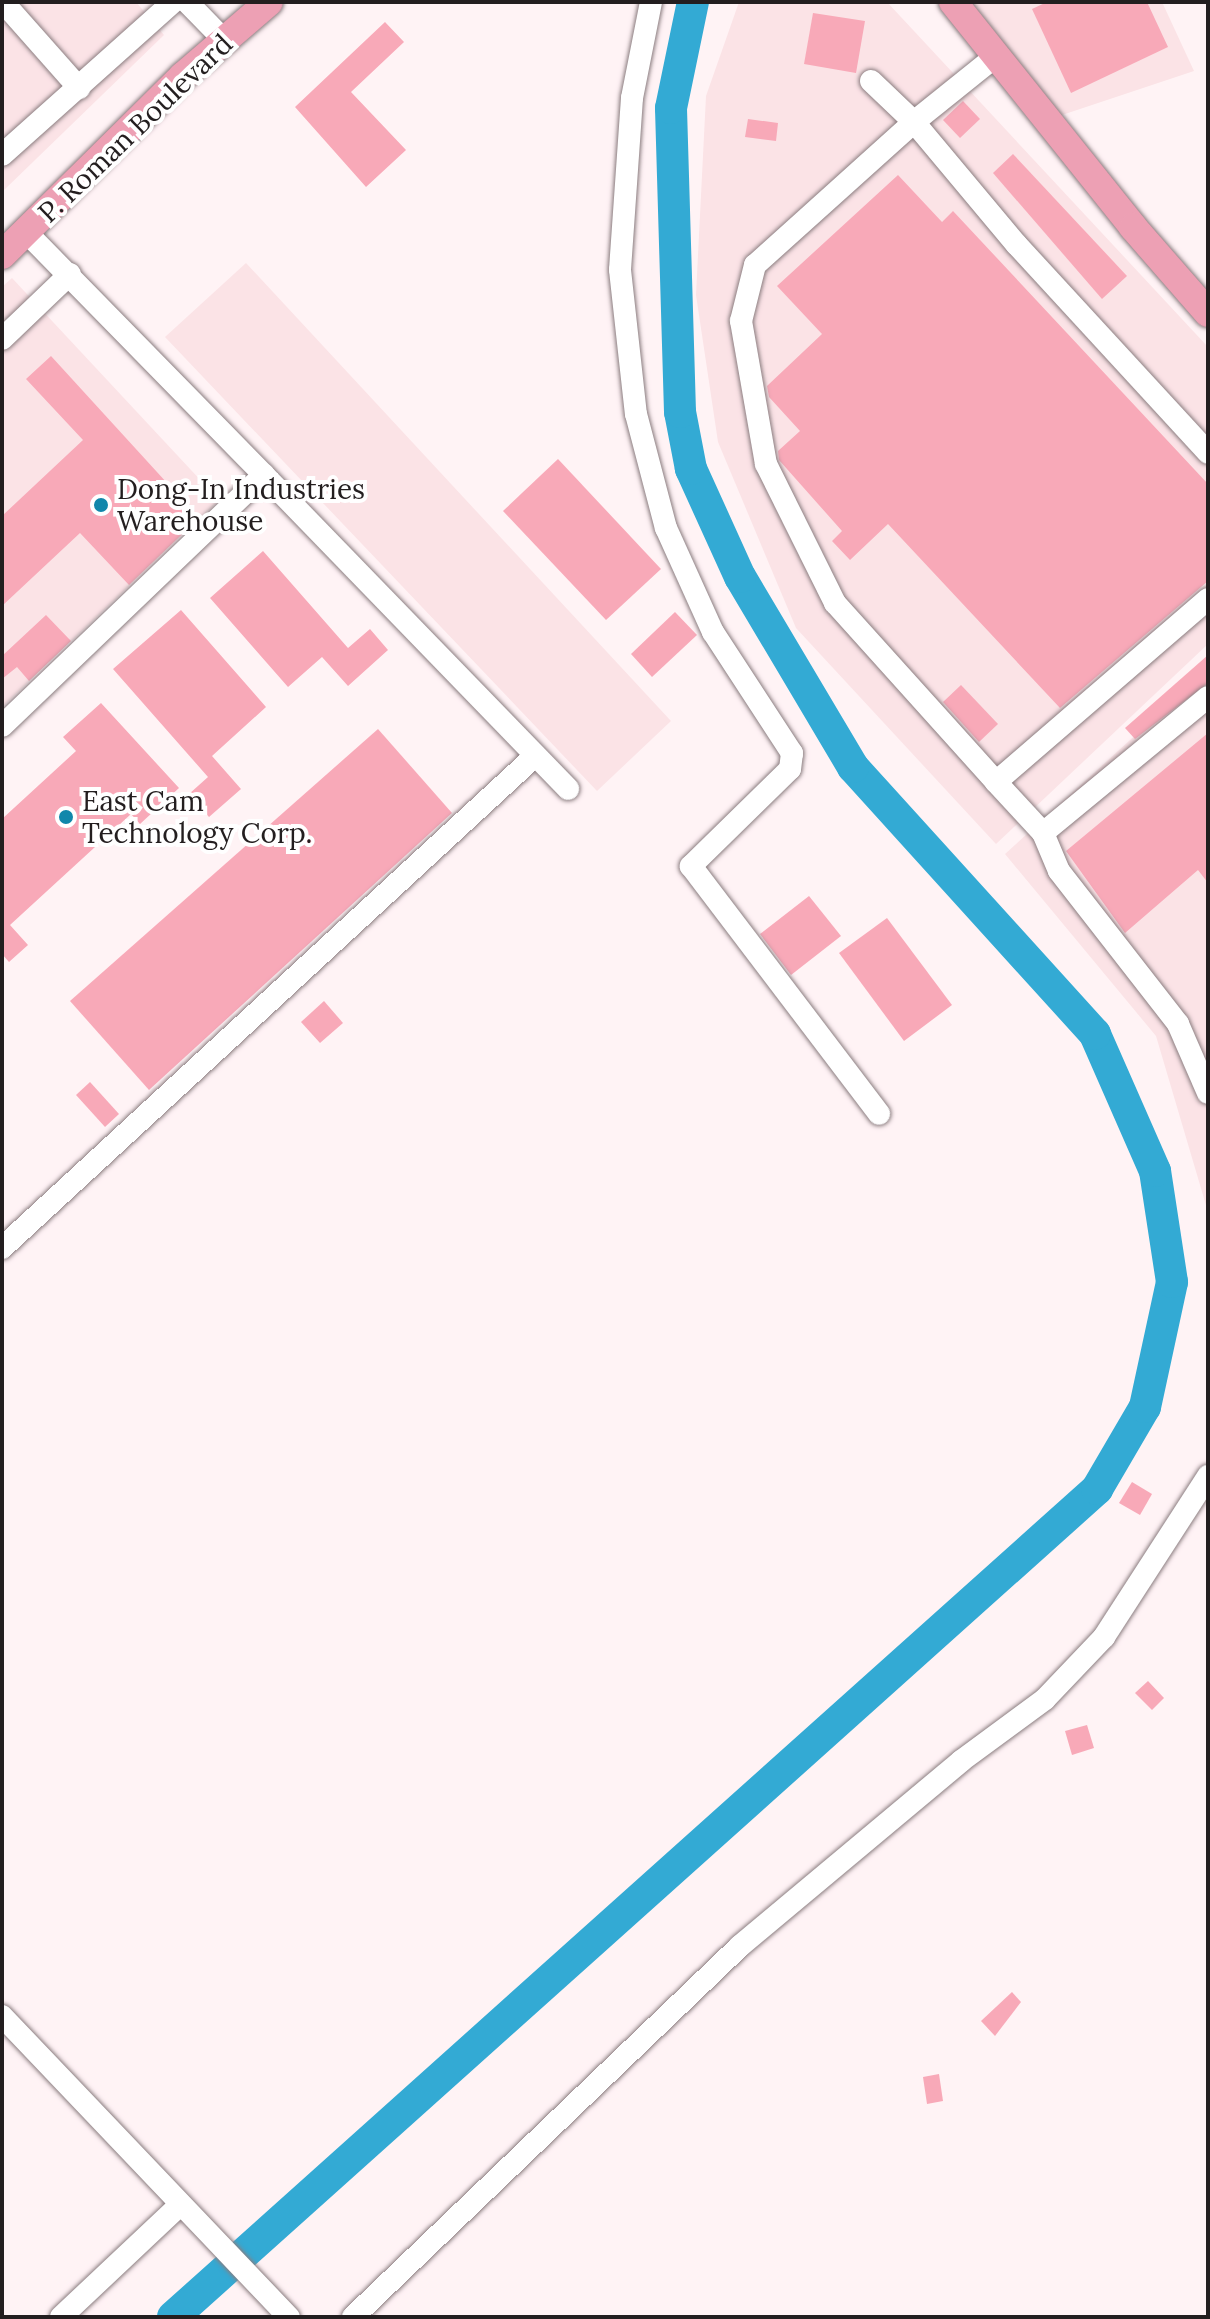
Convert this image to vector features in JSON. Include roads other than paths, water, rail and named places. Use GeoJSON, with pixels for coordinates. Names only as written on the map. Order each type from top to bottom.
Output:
{"type":"FeatureCollection","features":[{"type":"Feature","properties":{"kind":"main road","name":"P. Roman Boulevard"},"geometry":{"type":"LineString","coordinates":[[2,255],[161,97],[269,2]]}},
{"type":"Feature","properties":{"kind":"main road"},"geometry":{"type":"LineString","coordinates":[[953,2],[1208,313]]}},
{"type":"Feature","properties":{"kind":"street"},"geometry":{"type":"LineString","coordinates":[[3,2],[79,88]]}},
{"type":"Feature","properties":{"kind":"street"},"geometry":{"type":"LineString","coordinates":[[2,153],[173,2]]}},
{"type":"Feature","properties":{"kind":"street"},"geometry":{"type":"LineString","coordinates":[[187,2],[225,41]]}},
{"type":"Feature","properties":{"kind":"street"},"geometry":{"type":"LineString","coordinates":[[651,2],[632,98],[620,270],[636,414],[666,528],[713,632],[792,753],[790,769],[691,866],[879,1114]]}},
{"type":"Feature","properties":{"kind":"street"},"geometry":{"type":"LineString","coordinates":[[996,56],[914,122],[755,265],[741,321],[766,464],[835,603],[1043,833],[1059,871],[1178,1024],[1208,1093]]}},
{"type":"Feature","properties":{"kind":"street"},"geometry":{"type":"LineString","coordinates":[[871,81],[914,122],[1017,245],[1208,453]]}},
{"type":"Feature","properties":{"kind":"street"},"geometry":{"type":"LineString","coordinates":[[26,232],[568,789]]}},
{"type":"Feature","properties":{"kind":"street"},"geometry":{"type":"LineString","coordinates":[[2,339],[70,274]]}},
{"type":"Feature","properties":{"kind":"street"},"geometry":{"type":"LineString","coordinates":[[2,726],[264,475]]}},
{"type":"Feature","properties":{"kind":"street"},"geometry":{"type":"LineString","coordinates":[[996,782],[1208,599]]}},
{"type":"Feature","properties":{"kind":"street"},"geometry":{"type":"LineString","coordinates":[[1043,833],[1208,697]]}},
{"type":"Feature","properties":{"kind":"street"},"geometry":{"type":"LineString","coordinates":[[2,1248],[535,756]]}},
{"type":"Feature","properties":{"kind":"street"},"geometry":{"type":"LineString","coordinates":[[353,2317],[740,1946],[961,1761],[1045,1699],[1104,1637],[1208,1476]]}},
{"type":"Feature","properties":{"kind":"street"},"geometry":{"type":"LineString","coordinates":[[2,2016],[289,2317]]}},
{"type":"Feature","properties":{"kind":"street"},"geometry":{"type":"LineString","coordinates":[[61,2317],[180,2205]]}},
{"type":"Feature","properties":{"kind":"waterway"},"geometry":{"type":"LineString","coordinates":[[173,2317],[1097,1489],[1145,1407],[1172,1282],[1155,1171],[1095,1034],[853,767],[740,577],[691,469],[680,412],[671,108],[693,2]]}},
{"type":"Feature","properties":{"kind":"place","name":"Dong-In Industries Warehouse"},"geometry":{"type":"Point","coordinates":[101,505]}},
{"type":"Feature","properties":{"kind":"place","name":"East Cam Technology Corp."},"geometry":{"type":"Point","coordinates":[66,817]}}]}
